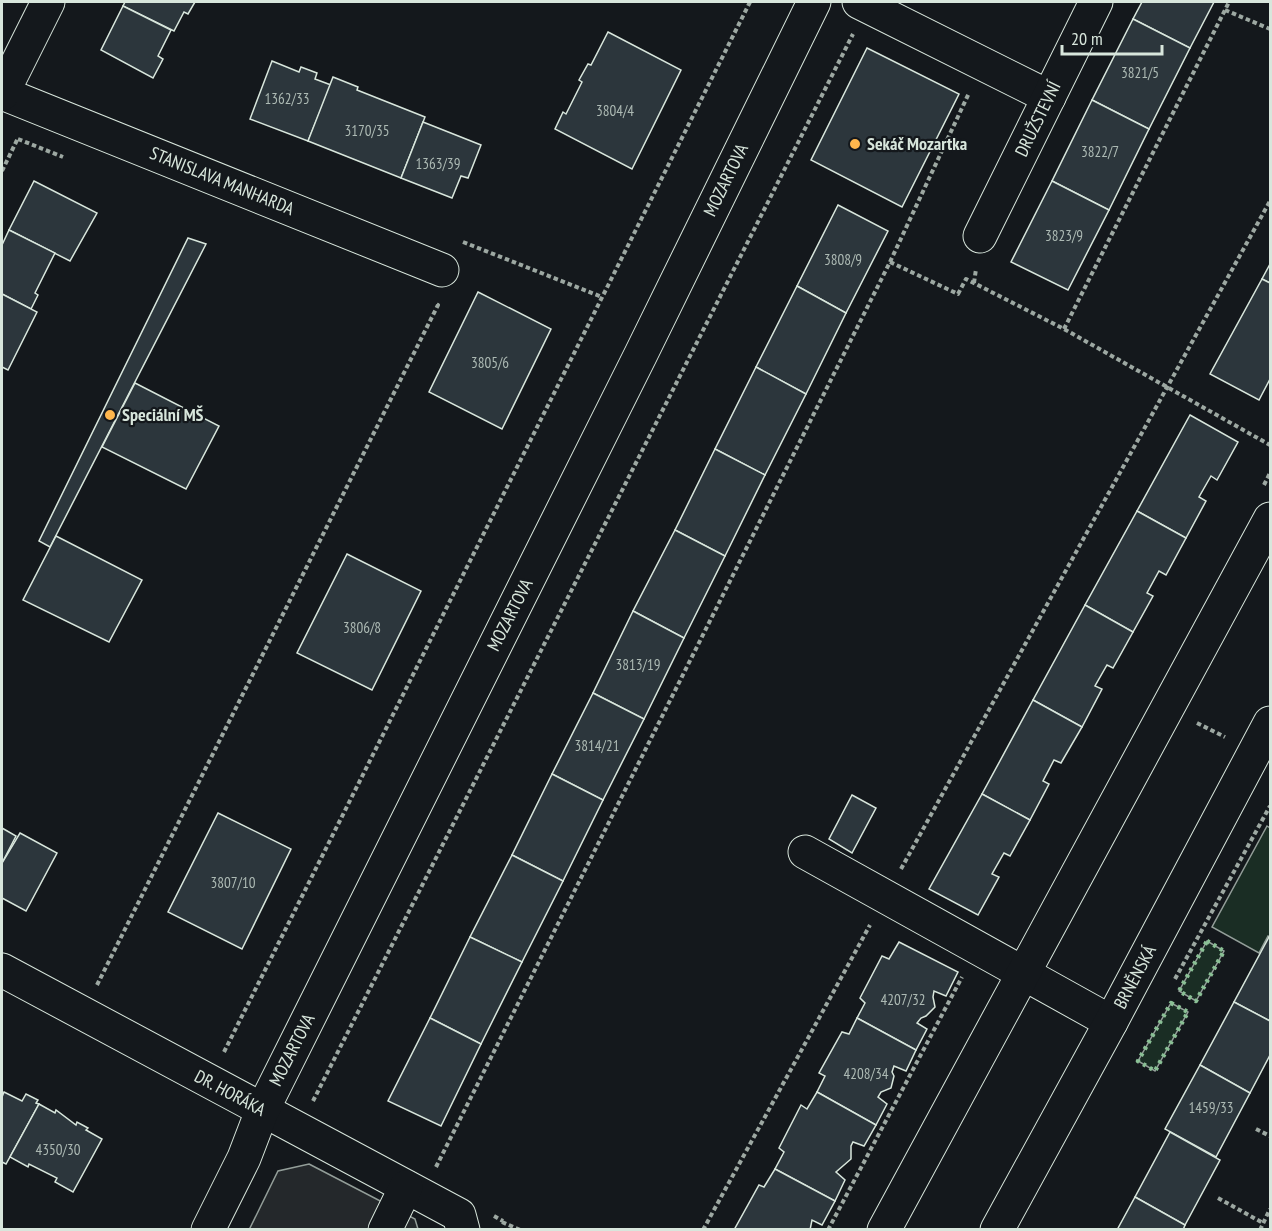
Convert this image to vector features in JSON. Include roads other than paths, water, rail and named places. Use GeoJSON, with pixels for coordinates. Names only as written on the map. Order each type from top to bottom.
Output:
{"type":"FeatureCollection","features":[{"type":"Feature","properties":{"kind":"street"},"geometry":{"type":"LineString","coordinates":[[2,93],[48,2]]}},
{"type":"Feature","properties":{"kind":"street","name":"MOZARTOVA"},"geometry":{"type":"LineString","coordinates":[[208,1230],[244,1158],[262,1111],[641,354],[814,2]]}},
{"type":"Feature","properties":{"kind":"street","name":"DRUŽSTEVNÍ"},"geometry":{"type":"LineString","coordinates":[[980,236],[1096,2]]}},
{"type":"Feature","properties":{"kind":"street"},"geometry":{"type":"LineString","coordinates":[[857,16],[1049,97]]}},
{"type":"Feature","properties":{"kind":"street","name":"STANISLAVA MANHARDA"},"geometry":{"type":"LineString","coordinates":[[2,93],[442,270]]}},
{"type":"Feature","properties":{"kind":"street"},"geometry":{"type":"LineString","coordinates":[[884,1230],[1270,519]]}},
{"type":"Feature","properties":{"kind":"street","name":"BRNĚNSKÁ"},"geometry":{"type":"LineString","coordinates":[[997,1230],[1270,723]]}},
{"type":"Feature","properties":{"kind":"street"},"geometry":{"type":"LineString","coordinates":[[805,852],[1111,1022]]}},
{"type":"Feature","properties":{"kind":"street","name":"DR. HORÁKA"},"geometry":{"type":"LineString","coordinates":[[2,970],[262,1111],[419,1181],[469,1219]]}},
{"type":"Feature","properties":{"kind":"street"},"geometry":{"type":"LineString","coordinates":[[386,1230],[419,1181]]}},
{"type":"Feature","properties":{"kind":"place","name":"Sekáč Mozartka"},"geometry":{"type":"Point","coordinates":[855,144]}},
{"type":"Feature","properties":{"kind":"place","name":"Speciální MŠ"},"geometry":{"type":"Point","coordinates":[110,415]}}]}
